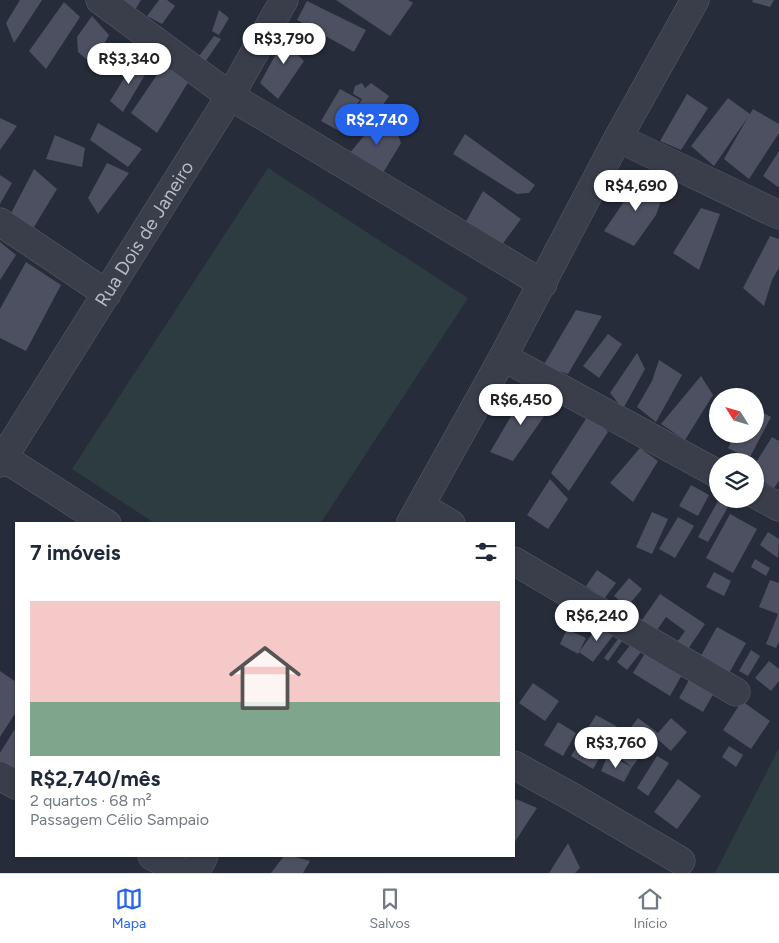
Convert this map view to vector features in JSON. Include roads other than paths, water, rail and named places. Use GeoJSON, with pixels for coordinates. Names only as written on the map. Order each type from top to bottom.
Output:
{"type":"FeatureCollection","features":[{"type":"Feature","properties":{"kind":"street"},"geometry":{"type":"LineString","coordinates":[[100,0],[230,96],[543,284]]}},
{"type":"Feature","properties":{"kind":"street","name":"Rua Dois de Janeiro"},"geometry":{"type":"LineString","coordinates":[[2,461],[230,96],[284,0]]}},
{"type":"Feature","properties":{"kind":"street"},"geometry":{"type":"LineString","coordinates":[[443,522],[415,515],[543,284],[618,138],[695,0]]}},
{"type":"Feature","properties":{"kind":"street"},"geometry":{"type":"LineString","coordinates":[[618,138],[779,214]]}},
{"type":"Feature","properties":{"kind":"street"},"geometry":{"type":"LineString","coordinates":[[0,222],[107,294]]}},
{"type":"Feature","properties":{"kind":"street"},"geometry":{"type":"LineString","coordinates":[[503,357],[709,469]]}},
{"type":"Feature","properties":{"kind":"street"},"geometry":{"type":"LineString","coordinates":[[2,461],[103,522]]}},
{"type":"Feature","properties":{"kind":"street"},"geometry":{"type":"LineString","coordinates":[[764,499],[779,507]]}},
{"type":"Feature","properties":{"kind":"street"},"geometry":{"type":"LineString","coordinates":[[515,562],[736,692]]}},
{"type":"Feature","properties":{"kind":"street"},"geometry":{"type":"LineString","coordinates":[[515,766],[681,861]]}},
{"type":"Feature","properties":{"kind":"street"},"geometry":{"type":"LineString","coordinates":[[0,776],[15,784]]}},
{"type":"Feature","properties":{"kind":"street"},"geometry":{"type":"LineString","coordinates":[[154,857],[183,873]]}},
{"type":"Feature","properties":{"kind":"street"},"geometry":{"type":"LineString","coordinates":[[195,873],[203,857]]}}]}
